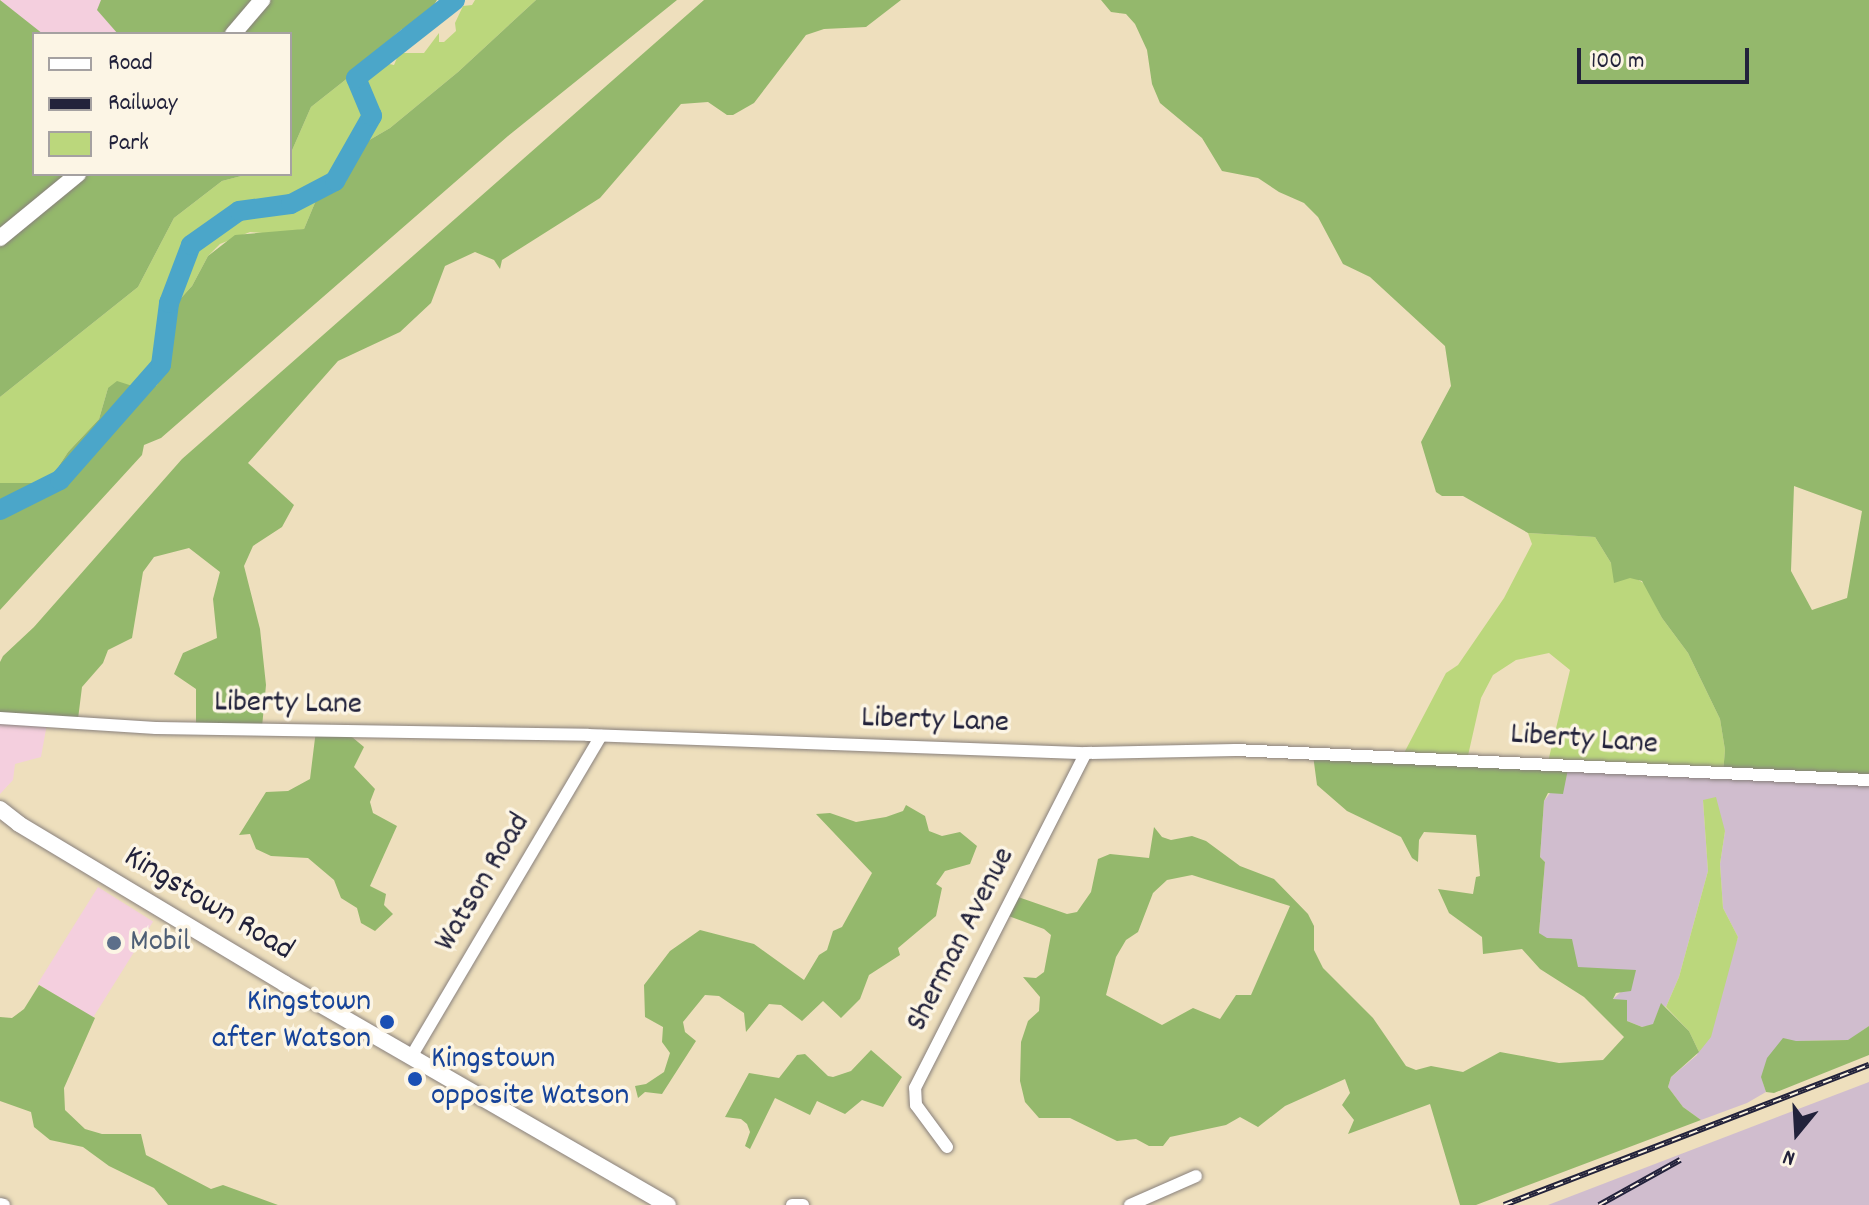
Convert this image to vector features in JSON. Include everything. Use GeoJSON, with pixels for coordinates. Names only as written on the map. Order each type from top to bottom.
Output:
{"type":"FeatureCollection","features":[{"type":"Feature","properties":{"kind":"main road"},"geometry":{"type":"LineString","coordinates":[[235,32],[262,0]]}},
{"type":"Feature","properties":{"kind":"main road"},"geometry":{"type":"LineString","coordinates":[[0,238],[76,176]]}},
{"type":"Feature","properties":{"kind":"main road","name":"Kingstown Road"},"geometry":{"type":"LineString","coordinates":[[0,809],[125,888],[514,1118],[668,1205]]}},
{"type":"Feature","properties":{"kind":"main road","name":"Kingstown Road"},"geometry":{"type":"LineString","coordinates":[[514,1118],[531,1133],[650,1205]]}},
{"type":"Feature","properties":{"kind":"street","name":"Liberty Lane"},"geometry":{"type":"LineString","coordinates":[[0,718],[156,728],[601,736],[1086,753],[1264,751],[1869,780]]}},
{"type":"Feature","properties":{"kind":"street","name":"Watson Road"},"geometry":{"type":"LineString","coordinates":[[411,1057],[601,736]]}},
{"type":"Feature","properties":{"kind":"street","name":"Sherman Avenue"},"geometry":{"type":"LineString","coordinates":[[947,1147],[916,1105],[915,1088],[1086,753]]}},
{"type":"Feature","properties":{"kind":"street"},"geometry":{"type":"LineString","coordinates":[[1130,1205],[1196,1176]]}},
{"type":"Feature","properties":{"kind":"street"},"geometry":{"type":"LineString","coordinates":[[792,1205],[803,1205]]}},
{"type":"Feature","properties":{"kind":"shaded area"},"geometry":{"type":"Polygon","coordinates":[[[0,0],[250,0],[222,32],[32,32],[0,0]]]}},
{"type":"Feature","properties":{"kind":"shaded area"},"geometry":{"type":"Polygon","coordinates":[[[0,715],[48,718],[41,757],[15,764],[13,780],[0,794],[0,715]]]}},
{"type":"Feature","properties":{"kind":"shaded area"},"geometry":{"type":"Polygon","coordinates":[[[1568,769],[1869,779],[1869,1026],[1849,1040],[1796,1041],[1763,1082],[1766,1092],[1747,1103],[1701,1120],[1683,1107],[1668,1087],[1671,1077],[1697,1055],[1738,937],[1723,908],[1720,864],[1725,831],[1703,800],[1708,871],[1679,977],[1666,1007],[1661,1004],[1653,1025],[1642,1027],[1627,1021],[1622,1001],[1613,999],[1623,990],[1578,967],[1539,933],[1545,862],[1540,857],[1544,801],[1568,769]]]}},
{"type":"Feature","properties":{"kind":"shaded area"},"geometry":{"type":"Polygon","coordinates":[[[98,887],[153,921],[93,1018],[38,984],[98,887]]]}},
{"type":"Feature","properties":{"kind":"shaded area"},"geometry":{"type":"Polygon","coordinates":[[[1869,1082],[1869,1205],[1548,1205],[1869,1082]]]}},
{"type":"Feature","properties":{"kind":"green space"},"geometry":{"type":"Polygon","coordinates":[[[0,0],[40,32],[32,32],[32,176],[241,176],[222,181],[174,218],[138,287],[0,397],[0,0]]]}},
{"type":"Feature","properties":{"kind":"green space"},"geometry":{"type":"Polygon","coordinates":[[[101,0],[437,0],[429,13],[401,30],[374,53],[368,63],[357,66],[349,77],[311,107],[292,150],[292,32],[116,32],[97,10],[101,0]]]}},
{"type":"Feature","properties":{"kind":"green space"},"geometry":{"type":"Polygon","coordinates":[[[475,0],[536,0],[458,72],[390,128],[366,142],[345,173],[319,193],[304,229],[274,234],[250,232],[220,244],[208,256],[192,286],[172,308],[157,385],[145,390],[108,388],[99,419],[68,452],[51,478],[34,483],[0,483],[0,397],[138,287],[174,218],[222,181],[241,176],[292,176],[292,150],[311,107],[349,77],[357,66],[368,63],[374,67],[380,62],[394,65],[399,53],[424,53],[439,33],[439,42],[444,42],[456,31],[455,23],[463,6],[472,5],[475,0]]]}},
{"type":"Feature","properties":{"kind":"green space"},"geometry":{"type":"Polygon","coordinates":[[[536,0],[677,0],[508,136],[161,438],[144,445],[142,455],[0,610],[0,483],[34,483],[51,478],[68,452],[99,419],[108,388],[117,381],[145,390],[157,385],[172,308],[192,286],[208,256],[235,235],[304,229],[319,193],[345,173],[366,142],[390,128],[458,72],[536,0]]]}},
{"type":"Feature","properties":{"kind":"green space"},"geometry":{"type":"Polygon","coordinates":[[[704,0],[901,0],[866,27],[824,29],[806,35],[754,103],[733,115],[727,115],[708,102],[681,104],[600,198],[502,260],[500,269],[494,260],[475,252],[445,266],[431,303],[400,332],[338,361],[248,463],[294,505],[282,527],[253,546],[244,566],[260,629],[266,685],[262,727],[196,724],[196,689],[174,674],[183,653],[217,638],[213,599],[220,572],[189,548],[154,557],[143,572],[132,638],[108,650],[103,663],[82,687],[78,719],[0,715],[0,662],[3,656],[34,627],[182,459],[704,0]]]}},
{"type":"Feature","properties":{"kind":"green space"},"geometry":{"type":"Polygon","coordinates":[[[1101,0],[1869,0],[1869,780],[1723,773],[1725,750],[1720,719],[1688,653],[1662,618],[1642,581],[1630,578],[1614,583],[1611,563],[1595,537],[1528,533],[1463,496],[1442,496],[1436,492],[1421,442],[1451,386],[1445,346],[1370,277],[1343,264],[1318,217],[1304,203],[1258,178],[1222,171],[1202,138],[1160,103],[1152,84],[1147,50],[1135,24],[1126,14],[1111,12],[1101,0]],[[1794,486],[1791,571],[1812,610],[1847,598],[1862,511],[1794,486]]]}},
{"type":"Feature","properties":{"kind":"green space"},"geometry":{"type":"Polygon","coordinates":[[[1528,533],[1595,537],[1611,563],[1645,584],[1662,618],[1688,653],[1720,719],[1725,750],[1723,773],[1547,766],[1570,670],[1549,653],[1516,660],[1493,675],[1481,698],[1467,760],[1403,755],[1446,673],[1458,665],[1504,598],[1532,544],[1528,533]]]}},
{"type":"Feature","properties":{"kind":"green space"},"geometry":{"type":"Polygon","coordinates":[[[316,730],[346,732],[364,747],[354,767],[375,789],[370,802],[373,813],[397,826],[370,886],[386,894],[384,905],[393,914],[375,931],[361,923],[357,908],[341,898],[334,880],[308,858],[271,856],[256,849],[250,834],[239,835],[266,792],[288,791],[310,779],[316,730]]]}},
{"type":"Feature","properties":{"kind":"green space"},"geometry":{"type":"Polygon","coordinates":[[[1313,755],[1568,769],[1563,794],[1548,793],[1544,801],[1540,857],[1545,862],[1539,933],[1547,938],[1572,939],[1578,967],[1636,970],[1631,991],[1616,993],[1613,999],[1627,1000],[1627,1021],[1642,1027],[1653,1024],[1661,1003],[1689,1031],[1699,1052],[1671,1077],[1668,1087],[1683,1107],[1701,1120],[1476,1205],[1460,1205],[1430,1104],[1348,1134],[1354,1120],[1342,1105],[1350,1093],[1345,1079],[1285,1106],[1258,1127],[1240,1117],[1226,1125],[1170,1137],[1163,1146],[1149,1146],[1136,1139],[1117,1141],[1070,1118],[1039,1118],[1025,1102],[1020,1081],[1021,1042],[1028,1021],[1039,1011],[1040,997],[1023,977],[1036,978],[1044,972],[1051,935],[1044,929],[1006,915],[1015,896],[1067,914],[1077,912],[1091,892],[1098,859],[1110,854],[1149,858],[1154,827],[1162,837],[1171,840],[1192,836],[1206,841],[1240,866],[1274,879],[1308,914],[1314,926],[1314,950],[1323,968],[1373,1018],[1406,1066],[1416,1070],[1431,1066],[1463,1072],[1500,1052],[1559,1063],[1603,1060],[1624,1037],[1584,997],[1540,969],[1522,949],[1483,954],[1482,937],[1449,913],[1438,889],[1473,894],[1476,877],[1480,876],[1476,835],[1424,832],[1419,840],[1418,862],[1412,858],[1401,837],[1347,811],[1317,785],[1313,755]],[[1192,875],[1167,880],[1153,893],[1138,932],[1126,940],[1116,957],[1106,995],[1162,1025],[1193,1008],[1220,1019],[1236,995],[1251,995],[1290,906],[1192,875]]]}},
{"type":"Feature","properties":{"kind":"green space"},"geometry":{"type":"Polygon","coordinates":[[[1716,797],[1725,831],[1720,864],[1723,908],[1738,937],[1711,1037],[1699,1052],[1689,1031],[1666,1007],[1679,977],[1708,871],[1703,800],[1716,797]]]}},
{"type":"Feature","properties":{"kind":"green space"},"geometry":{"type":"Polygon","coordinates":[[[906,805],[925,816],[929,831],[942,836],[960,832],[977,846],[970,864],[945,871],[936,884],[942,888],[936,916],[898,948],[900,955],[869,975],[860,999],[841,1018],[823,1001],[802,1021],[781,1005],[769,1004],[746,1032],[744,1013],[719,996],[705,995],[683,1022],[685,1032],[696,1041],[662,1094],[645,1092],[638,1098],[635,1086],[646,1084],[664,1072],[670,1053],[662,1042],[663,1027],[645,1017],[644,985],[670,951],[700,930],[754,944],[804,980],[819,955],[827,950],[833,931],[842,927],[872,873],[816,814],[830,813],[856,822],[886,817],[903,811],[906,805]]]}},
{"type":"Feature","properties":{"kind":"green space"},"geometry":{"type":"Polygon","coordinates":[[[39,985],[95,1018],[64,1088],[65,1110],[85,1129],[102,1134],[141,1134],[146,1155],[211,1189],[223,1185],[278,1205],[168,1205],[154,1188],[109,1166],[83,1147],[50,1140],[34,1127],[31,1112],[0,1101],[0,1017],[12,1018],[24,1009],[39,985]]]}},
{"type":"Feature","properties":{"kind":"green space"},"geometry":{"type":"Polygon","coordinates":[[[1869,1026],[1869,1055],[1774,1093],[1766,1092],[1761,1077],[1767,1058],[1783,1038],[1796,1041],[1848,1040],[1869,1026]]]}},
{"type":"Feature","properties":{"kind":"green space"},"geometry":{"type":"Polygon","coordinates":[[[871,1050],[902,1077],[883,1107],[862,1100],[845,1114],[817,1101],[810,1115],[775,1098],[750,1149],[745,1146],[750,1132],[747,1124],[741,1119],[725,1117],[749,1073],[779,1078],[797,1055],[805,1054],[828,1076],[833,1077],[851,1071],[871,1050]]]}},
{"type":"Feature","properties":{"kind":"waterway"},"geometry":{"type":"LineString","coordinates":[[0,510],[60,480],[161,365],[169,303],[191,245],[239,211],[291,204],[335,181],[372,116],[356,78],[455,0]]}},
{"type":"Feature","properties":{"kind":"railway"},"geometry":{"type":"LineString","coordinates":[[1504,1205],[1869,1065]]}},
{"type":"Feature","properties":{"kind":"railway"},"geometry":{"type":"LineString","coordinates":[[1599,1205],[1680,1160]]}},
{"type":"Feature","properties":{"kind":"place","name":"Mobil"},"geometry":{"type":"Point","coordinates":[114,943]}},
{"type":"Feature","properties":{"kind":"place","name":"Kingstown after Watson"},"geometry":{"type":"Point","coordinates":[387,1022]}},
{"type":"Feature","properties":{"kind":"place","name":"Kingstown opposite Watson"},"geometry":{"type":"Point","coordinates":[415,1079]}}]}
